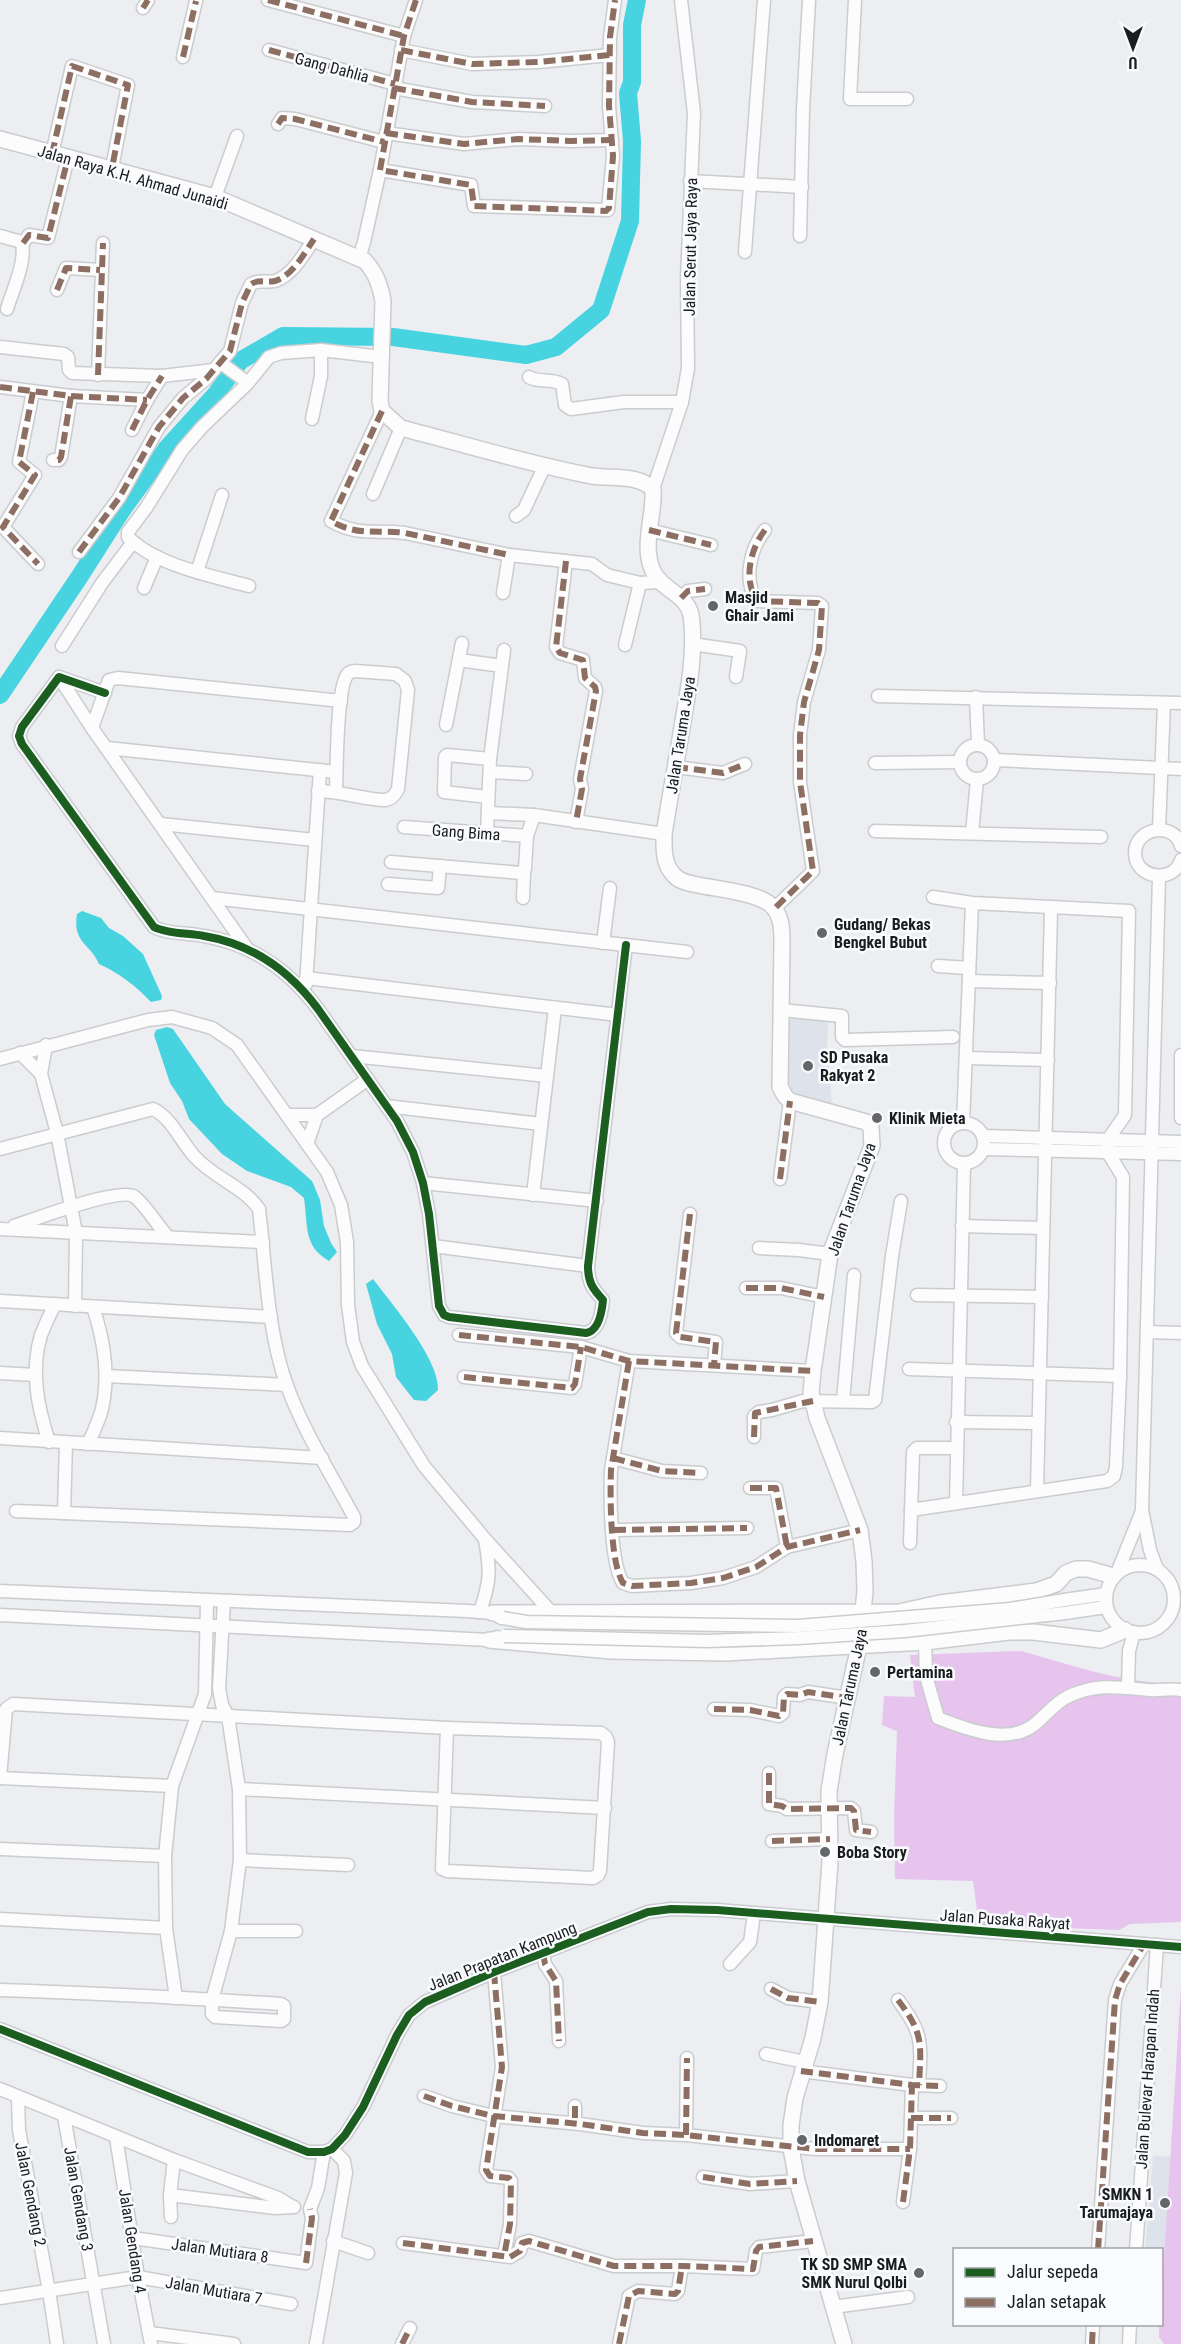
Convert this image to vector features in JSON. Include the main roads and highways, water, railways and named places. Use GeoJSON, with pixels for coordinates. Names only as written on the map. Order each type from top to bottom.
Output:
{"type":"FeatureCollection","features":[{"type":"Feature","properties":{"kind":"main road","name":"Jalan Raya K.H. Ahmad Junaidi"},"geometry":{"type":"LineString","coordinates":[[0,139],[215,197],[362,260],[374,270],[384,301],[380,401],[382,411],[401,428],[593,476],[647,483],[653,489],[654,497],[649,530],[652,570],[659,582],[681,598]]}},
{"type":"Feature","properties":{"kind":"main road","name":"Jalan Taruma Jaya"},"geometry":{"type":"LineString","coordinates":[[681,598],[690,612],[692,644],[689,684],[664,834],[664,855],[677,879],[760,899],[774,908],[782,928],[780,1087],[790,1101],[866,1122],[872,1132],[872,1146],[865,1169],[848,1204],[830,1254],[813,1371],[813,1401],[823,1437],[860,1530],[864,1561],[863,1611],[859,1646],[829,1791],[828,1919],[820,2002],[813,2038],[803,2066],[792,2112],[791,2148],[813,2241],[844,2344]]}},
{"type":"Feature","properties":{"kind":"main road"},"geometry":{"type":"LineString","coordinates":[[492,1615],[899,1612],[940,1603],[1036,1591],[1056,1584],[1066,1573],[1076,1569],[1088,1569],[1115,1575]]}},
{"type":"Feature","properties":{"kind":"main road"},"geometry":{"type":"LineString","coordinates":[[497,1638],[611,1651],[725,1653],[924,1642],[1009,1632],[1033,1632],[1101,1640],[1130,1631]]}},
{"type":"Feature","properties":{"kind":"water"},"geometry":{"type":"Polygon","coordinates":[[[82,911],[101,918],[109,928],[123,936],[143,954],[162,996],[161,1000],[151,1002],[127,980],[99,964],[77,931],[77,914],[82,911]]]}},
{"type":"Feature","properties":{"kind":"water"},"geometry":{"type":"Polygon","coordinates":[[[167,1027],[173,1029],[225,1104],[312,1181],[320,1200],[324,1226],[337,1252],[329,1261],[315,1249],[311,1242],[304,1198],[291,1187],[247,1171],[222,1154],[189,1119],[182,1101],[170,1083],[154,1035],[156,1030],[167,1027]]]}},
{"type":"Feature","properties":{"kind":"water"},"geometry":{"type":"Polygon","coordinates":[[[373,1279],[413,1333],[431,1364],[437,1378],[438,1390],[426,1401],[414,1400],[396,1377],[392,1354],[377,1324],[366,1284],[373,1279]]]}},
{"type":"Feature","properties":{"kind":"waterway"},"geometry":{"type":"LineString","coordinates":[[0,695],[122,510],[167,448],[216,394],[240,361],[283,336],[393,337],[526,355],[556,347],[601,310],[630,221],[632,141],[628,93],[632,82],[632,25],[637,0]]}},
{"type":"Feature","properties":{"kind":"place","name":"Masjid Ghair Jami"},"geometry":{"type":"Point","coordinates":[713,606]}},
{"type":"Feature","properties":{"kind":"place","name":"Gudang/ Bekas Bengkel Bubut"},"geometry":{"type":"Point","coordinates":[822,933]}},
{"type":"Feature","properties":{"kind":"place","name":"SD Pusaka Rakyat 2"},"geometry":{"type":"Point","coordinates":[808,1066]}},
{"type":"Feature","properties":{"kind":"place","name":"Klinik Mieta"},"geometry":{"type":"Point","coordinates":[877,1118]}},
{"type":"Feature","properties":{"kind":"place","name":"Pertamina"},"geometry":{"type":"Point","coordinates":[875,1672]}},
{"type":"Feature","properties":{"kind":"place","name":"Boba Story"},"geometry":{"type":"Point","coordinates":[825,1852]}},
{"type":"Feature","properties":{"kind":"place","name":"Indomaret"},"geometry":{"type":"Point","coordinates":[802,2140]}},
{"type":"Feature","properties":{"kind":"place","name":"SMKN 1 Tarumajaya"},"geometry":{"type":"Point","coordinates":[1165,2203]}},
{"type":"Feature","properties":{"kind":"place","name":"TK SD SMP SMA SMK Nurul Qolbi"},"geometry":{"type":"Point","coordinates":[919,2273]}}]}
